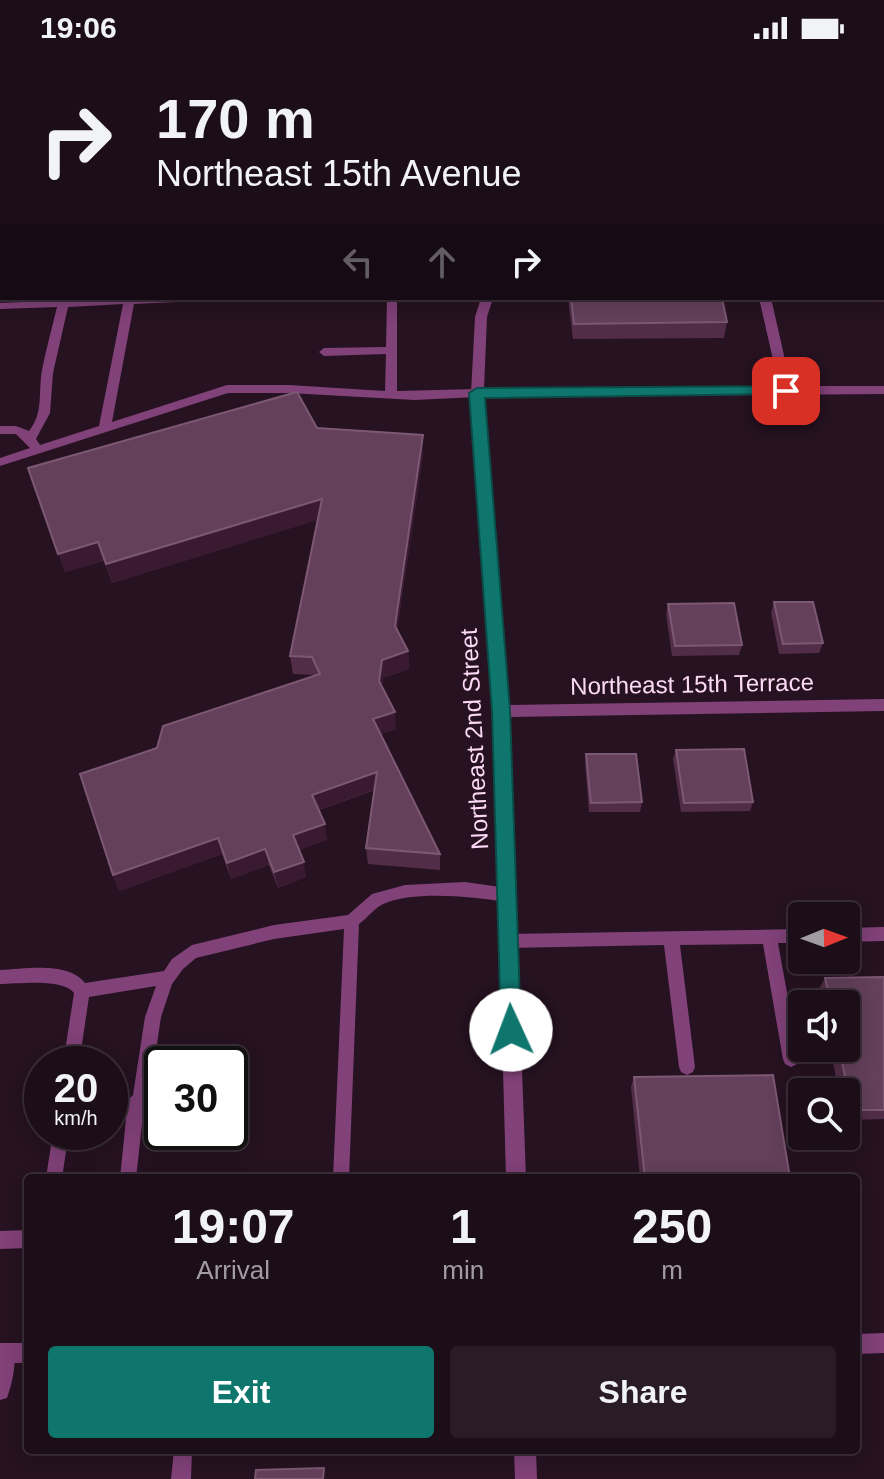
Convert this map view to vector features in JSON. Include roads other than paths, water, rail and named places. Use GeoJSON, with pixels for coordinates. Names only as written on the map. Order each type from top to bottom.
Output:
{"type":"FeatureCollection","features":[{"type":"Feature","properties":{"kind":"street","name":"Northeast 2nd Street"},"geometry":{"type":"LineString","coordinates":[[486,300],[481,317],[477,393],[501,711],[516,1174]]}},
{"type":"Feature","properties":{"kind":"street"},"geometry":{"type":"LineString","coordinates":[[765,300],[786,391]]}},
{"type":"Feature","properties":{"kind":"street"},"geometry":{"type":"LineString","coordinates":[[477,393],[884,390]]}},
{"type":"Feature","properties":{"kind":"street","name":"Northeast 15th Terrace"},"geometry":{"type":"LineString","coordinates":[[501,711],[884,705]]}},
{"type":"Feature","properties":{"kind":"street"},"geometry":{"type":"LineString","coordinates":[[860,1344],[884,1343]]}},
{"type":"Feature","properties":{"kind":"street"},"geometry":{"type":"LineString","coordinates":[[3,1353],[24,1352]]}},
{"type":"Feature","properties":{"kind":"street"},"geometry":{"type":"LineString","coordinates":[[525,1454],[526,1479]]}},
{"type":"Feature","properties":{"kind":"lane"},"geometry":{"type":"LineString","coordinates":[[0,306],[152,300]]}},
{"type":"Feature","properties":{"kind":"lane"},"geometry":{"type":"LineString","coordinates":[[391,395],[392,300]]}},
{"type":"Feature","properties":{"kind":"lane"},"geometry":{"type":"LineString","coordinates":[[105,427],[129,301]]}},
{"type":"Feature","properties":{"kind":"lane"},"geometry":{"type":"LineString","coordinates":[[34,444],[48,404],[46,378],[63,304]]}},
{"type":"Feature","properties":{"kind":"lane"},"geometry":{"type":"LineString","coordinates":[[324,352],[391,350]]}},
{"type":"Feature","properties":{"kind":"lane"},"geometry":{"type":"LineString","coordinates":[[0,462],[34,444],[105,427],[227,389],[391,395],[477,393]]}},
{"type":"Feature","properties":{"kind":"lane"},"geometry":{"type":"LineString","coordinates":[[0,430],[16,428],[27,433],[34,444]]}},
{"type":"Feature","properties":{"kind":"lane"},"geometry":{"type":"LineString","coordinates":[[128,1174],[136,1107],[141,1097],[151,1028],[168,977],[181,959],[192,952],[274,932],[352,921],[377,899],[405,892],[465,889],[507,895]]}},
{"type":"Feature","properties":{"kind":"lane"},"geometry":{"type":"LineString","coordinates":[[341,1174],[352,921]]}},
{"type":"Feature","properties":{"kind":"lane"},"geometry":{"type":"LineString","coordinates":[[860,935],[884,934]]}},
{"type":"Feature","properties":{"kind":"lane"},"geometry":{"type":"LineString","coordinates":[[769,936],[788,1042]]}},
{"type":"Feature","properties":{"kind":"lane"},"geometry":{"type":"LineString","coordinates":[[508,941],[788,936]]}},
{"type":"Feature","properties":{"kind":"lane"},"geometry":{"type":"LineString","coordinates":[[671,938],[687,1067]]}},
{"type":"Feature","properties":{"kind":"lane"},"geometry":{"type":"LineString","coordinates":[[0,977],[62,977],[74,981],[82,991],[74,1046]]}},
{"type":"Feature","properties":{"kind":"lane"},"geometry":{"type":"LineString","coordinates":[[82,991],[168,977]]}},
{"type":"Feature","properties":{"kind":"lane"},"geometry":{"type":"LineString","coordinates":[[128,1110],[136,1107]]}},
{"type":"Feature","properties":{"kind":"lane"},"geometry":{"type":"LineString","coordinates":[[55,1174],[58,1150]]}},
{"type":"Feature","properties":{"kind":"lane"},"geometry":{"type":"LineString","coordinates":[[0,1240],[24,1239]]}},
{"type":"Feature","properties":{"kind":"lane"},"geometry":{"type":"LineString","coordinates":[[0,1391],[3,1353]]}},
{"type":"Feature","properties":{"kind":"lane"},"geometry":{"type":"LineString","coordinates":[[181,1479],[183,1454]]}}]}
